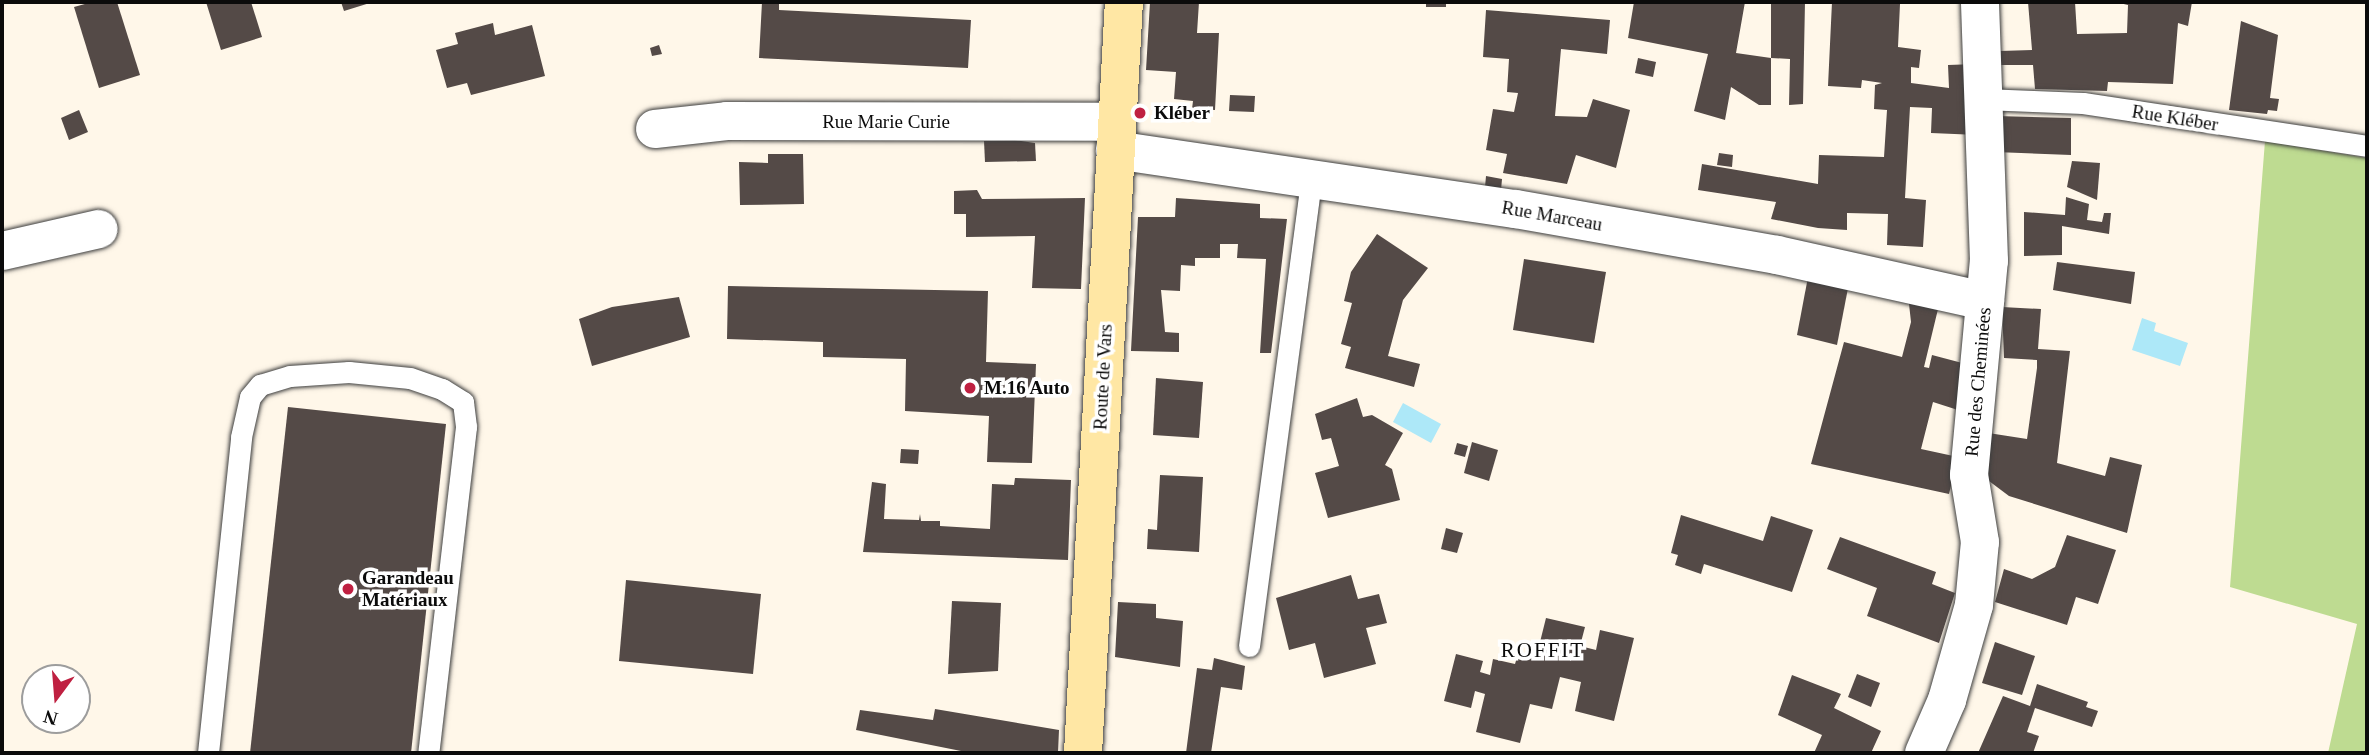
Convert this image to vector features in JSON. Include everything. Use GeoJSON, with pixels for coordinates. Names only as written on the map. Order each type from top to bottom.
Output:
{"type":"FeatureCollection","features":[{"type":"Feature","properties":{"kind":"main road","name":"Route de Vars"},"geometry":{"type":"LineString","coordinates":[[1083,753],[1124,2]]}},
{"type":"Feature","properties":{"kind":"street"},"geometry":{"type":"LineString","coordinates":[[1972,2],[1980,2]]}},
{"type":"Feature","properties":{"kind":"street","name":"Rue des Cheminées"},"geometry":{"type":"LineString","coordinates":[[1924,753],[1947,700],[1974,605],[1980,542],[1969,475],[1989,261],[1980,2]]}},
{"type":"Feature","properties":{"kind":"street","name":"Rue Marie Curie"},"geometry":{"type":"LineString","coordinates":[[655,129],[716,121],[1116,136]]}},
{"type":"Feature","properties":{"kind":"street","name":"Rue Marceau"},"geometry":{"type":"LineString","coordinates":[[1116,136],[1311,180],[1516,209],[1777,255],[1985,301]]}},
{"type":"Feature","properties":{"kind":"street"},"geometry":{"type":"LineString","coordinates":[[2,251],[99,229]]}},
{"type":"Feature","properties":{"kind":"lane","name":"Rue Kléber"},"geometry":{"type":"LineString","coordinates":[[1983,99],[2083,103],[2367,146]]}},
{"type":"Feature","properties":{"kind":"lane"},"geometry":{"type":"LineString","coordinates":[[1249,646],[1311,180]]}},
{"type":"Feature","properties":{"kind":"lane"},"geometry":{"type":"LineString","coordinates":[[208,753],[241,437],[250,397],[260,385],[290,376],[349,372],[410,378],[442,389],[463,402],[466,427],[428,753]]}},
{"type":"Feature","properties":{"kind":"green space"},"geometry":{"type":"Polygon","coordinates":[[[2265,141],[2367,158],[2367,753],[2328,753],[2357,624],[2230,587],[2265,141]]]}},
{"type":"Feature","properties":{"kind":"water"},"geometry":{"type":"Polygon","coordinates":[[[2142,318],[2156,323],[2154,331],[2188,343],[2180,366],[2132,350],[2142,318]]]}},
{"type":"Feature","properties":{"kind":"water"},"geometry":{"type":"Polygon","coordinates":[[[1403,403],[1441,424],[1431,443],[1393,422],[1403,403]]]}},
{"type":"Feature","properties":{"kind":"building"},"geometry":{"type":"Polygon","coordinates":[[[92,2],[117,2],[140,75],[99,88],[74,7],[92,2]]]}},
{"type":"Feature","properties":{"kind":"building"},"geometry":{"type":"Polygon","coordinates":[[[206,2],[251,2],[262,37],[221,50],[206,2]]]}},
{"type":"Feature","properties":{"kind":"building"},"geometry":{"type":"Polygon","coordinates":[[[341,2],[373,2],[344,11],[341,2]]]}},
{"type":"Feature","properties":{"kind":"building"},"geometry":{"type":"Polygon","coordinates":[[[762,2],[779,2],[779,10],[971,20],[968,68],[759,58],[762,2]]]}},
{"type":"Feature","properties":{"kind":"building"},"geometry":{"type":"Polygon","coordinates":[[[1150,2],[1199,2],[1197,33],[1219,33],[1215,110],[1192,109],[1193,101],[1174,99],[1176,72],[1146,70],[1150,2]]]}},
{"type":"Feature","properties":{"kind":"building"},"geometry":{"type":"Polygon","coordinates":[[[1426,2],[1446,2],[1446,7],[1426,7],[1426,2]]]}},
{"type":"Feature","properties":{"kind":"building"},"geometry":{"type":"Polygon","coordinates":[[[1634,2],[1745,2],[1736,53],[1771,58],[1771,105],[1759,105],[1731,87],[1725,120],[1694,111],[1708,54],[1628,38],[1634,2]]]}},
{"type":"Feature","properties":{"kind":"building"},"geometry":{"type":"Polygon","coordinates":[[[1771,2],[1805,2],[1803,104],[1789,105],[1790,59],[1771,58],[1771,2]]]}},
{"type":"Feature","properties":{"kind":"building"},"geometry":{"type":"Polygon","coordinates":[[[1832,2],[1900,4],[1898,47],[1921,50],[1919,68],[1911,67],[1911,83],[1949,88],[1948,65],[1976,64],[1978,135],[1931,133],[1932,108],[1910,107],[1905,198],[1926,200],[1923,247],[1887,245],[1888,214],[1847,213],[1847,230],[1818,228],[1771,219],[1776,202],[1698,190],[1702,164],[1818,184],[1819,155],[1884,157],[1887,110],[1874,109],[1875,85],[1882,83],[1862,80],[1861,88],[1828,86],[1832,2]]]}},
{"type":"Feature","properties":{"kind":"building"},"geometry":{"type":"Polygon","coordinates":[[[2028,2],[2075,2],[2077,34],[2127,33],[2128,5],[2115,2],[2192,2],[2188,26],[2178,23],[2173,84],[2108,82],[2107,91],[2035,89],[2033,65],[2001,65],[2000,51],[2032,50],[2028,2]]]}},
{"type":"Feature","properties":{"kind":"building"},"geometry":{"type":"Polygon","coordinates":[[[1486,10],[1610,20],[1607,54],[1561,49],[1555,116],[1587,117],[1593,99],[1630,110],[1616,168],[1576,155],[1567,184],[1503,173],[1507,154],[1486,150],[1493,109],[1514,112],[1518,93],[1507,92],[1509,59],[1483,57],[1486,10]]]}},
{"type":"Feature","properties":{"kind":"building"},"geometry":{"type":"Polygon","coordinates":[[[2241,21],[2278,35],[2270,98],[2279,99],[2277,111],[2268,110],[2267,114],[2229,110],[2241,21]]]}},
{"type":"Feature","properties":{"kind":"building"},"geometry":{"type":"Polygon","coordinates":[[[493,23],[495,35],[532,25],[545,76],[471,95],[467,83],[447,88],[436,50],[458,44],[455,33],[493,23]]]}},
{"type":"Feature","properties":{"kind":"building"},"geometry":{"type":"Polygon","coordinates":[[[659,45],[662,54],[652,56],[650,48],[659,45]]]}},
{"type":"Feature","properties":{"kind":"building"},"geometry":{"type":"Polygon","coordinates":[[[1638,58],[1656,62],[1653,77],[1635,73],[1638,58]]]}},
{"type":"Feature","properties":{"kind":"building"},"geometry":{"type":"Polygon","coordinates":[[[1230,95],[1255,96],[1254,112],[1229,111],[1230,95]]]}},
{"type":"Feature","properties":{"kind":"building"},"geometry":{"type":"Polygon","coordinates":[[[79,110],[88,132],[69,140],[61,118],[79,110]]]}},
{"type":"Feature","properties":{"kind":"building"},"geometry":{"type":"Polygon","coordinates":[[[1996,116],[2071,118],[2071,155],[1995,152],[1996,116]]]}},
{"type":"Feature","properties":{"kind":"building"},"geometry":{"type":"Polygon","coordinates":[[[1015,140],[1035,143],[1036,161],[985,162],[984,141],[1015,140]]]}},
{"type":"Feature","properties":{"kind":"building"},"geometry":{"type":"Polygon","coordinates":[[[1719,153],[1733,155],[1732,167],[1717,165],[1719,153]]]}},
{"type":"Feature","properties":{"kind":"building"},"geometry":{"type":"Polygon","coordinates":[[[768,154],[803,154],[804,204],[740,205],[739,162],[768,163],[768,154]]]}},
{"type":"Feature","properties":{"kind":"building"},"geometry":{"type":"Polygon","coordinates":[[[2072,161],[2100,163],[2097,200],[2067,187],[2072,161]]]}},
{"type":"Feature","properties":{"kind":"building"},"geometry":{"type":"Polygon","coordinates":[[[1486,176],[1502,179],[1501,190],[1485,187],[1486,176]]]}},
{"type":"Feature","properties":{"kind":"building"},"geometry":{"type":"Polygon","coordinates":[[[977,190],[982,199],[1085,198],[1081,289],[1032,288],[1035,236],[966,237],[966,214],[954,214],[954,191],[977,190]]]}},
{"type":"Feature","properties":{"kind":"building"},"geometry":{"type":"Polygon","coordinates":[[[2066,197],[2089,204],[2087,220],[2102,222],[2104,213],[2111,213],[2109,234],[2062,226],[2062,255],[2024,256],[2024,212],[2065,215],[2066,197]]]}},
{"type":"Feature","properties":{"kind":"building"},"geometry":{"type":"Polygon","coordinates":[[[1176,198],[1260,204],[1260,218],[1287,219],[1271,353],[1260,353],[1266,259],[1237,258],[1238,244],[1220,244],[1220,258],[1195,258],[1195,266],[1181,265],[1180,291],[1161,290],[1165,332],[1179,333],[1179,352],[1131,351],[1138,217],[1175,217],[1176,198]]]}},
{"type":"Feature","properties":{"kind":"building"},"geometry":{"type":"Polygon","coordinates":[[[1377,234],[1428,268],[1403,300],[1388,356],[1420,364],[1414,387],[1345,368],[1351,347],[1341,344],[1352,303],[1344,301],[1351,272],[1377,234]]]}},
{"type":"Feature","properties":{"kind":"building"},"geometry":{"type":"Polygon","coordinates":[[[1524,259],[1606,272],[1594,343],[1513,330],[1524,259]]]}},
{"type":"Feature","properties":{"kind":"building"},"geometry":{"type":"Polygon","coordinates":[[[2057,262],[2135,272],[2131,304],[2053,290],[2057,262]]]}},
{"type":"Feature","properties":{"kind":"building"},"geometry":{"type":"Polygon","coordinates":[[[1808,277],[1849,283],[1837,345],[1797,335],[1808,277]]]}},
{"type":"Feature","properties":{"kind":"building"},"geometry":{"type":"Polygon","coordinates":[[[728,286],[988,291],[986,362],[1036,364],[1032,463],[987,462],[989,416],[905,411],[906,359],[823,357],[823,342],[727,339],[728,286]]]}},
{"type":"Feature","properties":{"kind":"building"},"geometry":{"type":"Polygon","coordinates":[[[1908,295],[1939,305],[1924,367],[1929,368],[1932,355],[1966,364],[1961,411],[1933,402],[1921,449],[1958,457],[1949,494],[1811,464],[1844,342],[1902,357],[1911,322],[1908,295]]]}},
{"type":"Feature","properties":{"kind":"building"},"geometry":{"type":"Polygon","coordinates":[[[679,297],[690,337],[592,366],[579,319],[612,307],[679,297]]]}},
{"type":"Feature","properties":{"kind":"building"},"geometry":{"type":"Polygon","coordinates":[[[2002,307],[2041,309],[2038,349],[2070,351],[2057,463],[2105,476],[2110,457],[2142,465],[2127,533],[2009,496],[1985,478],[1982,432],[2027,439],[2037,368],[2037,360],[2004,358],[2002,307]]]}},
{"type":"Feature","properties":{"kind":"building"},"geometry":{"type":"Polygon","coordinates":[[[1156,378],[1203,382],[1199,438],[1153,435],[1156,378]]]}},
{"type":"Feature","properties":{"kind":"building"},"geometry":{"type":"Polygon","coordinates":[[[1357,398],[1363,417],[1372,415],[1403,433],[1385,465],[1392,469],[1400,500],[1328,518],[1315,473],[1339,466],[1331,438],[1322,440],[1315,414],[1357,398]]]}},
{"type":"Feature","properties":{"kind":"building","name":"Garandeau Matériaux"},"geometry":{"type":"Polygon","coordinates":[[[288,407],[446,424],[411,753],[250,753],[288,407]]]}},
{"type":"Feature","properties":{"kind":"building"},"geometry":{"type":"Polygon","coordinates":[[[1472,442],[1498,450],[1489,481],[1464,473],[1472,442]]]}},
{"type":"Feature","properties":{"kind":"building"},"geometry":{"type":"Polygon","coordinates":[[[1457,443],[1468,446],[1465,457],[1454,454],[1457,443]]]}},
{"type":"Feature","properties":{"kind":"building"},"geometry":{"type":"Polygon","coordinates":[[[901,449],[919,450],[918,464],[900,463],[901,449]]]}},
{"type":"Feature","properties":{"kind":"building"},"geometry":{"type":"Polygon","coordinates":[[[1160,475],[1203,477],[1199,552],[1147,549],[1148,529],[1157,530],[1160,475]]]}},
{"type":"Feature","properties":{"kind":"building"},"geometry":{"type":"Polygon","coordinates":[[[1015,478],[1071,480],[1068,560],[863,552],[872,482],[886,484],[884,519],[919,520],[920,514],[921,521],[940,521],[940,526],[990,529],[992,484],[1014,485],[1015,478]]]}},
{"type":"Feature","properties":{"kind":"building"},"geometry":{"type":"Polygon","coordinates":[[[1681,515],[1763,541],[1771,516],[1813,530],[1792,592],[1704,564],[1701,574],[1675,565],[1678,555],[1671,553],[1681,515]]]}},
{"type":"Feature","properties":{"kind":"building"},"geometry":{"type":"Polygon","coordinates":[[[1446,528],[1463,533],[1457,553],[1441,549],[1446,528]]]}},
{"type":"Feature","properties":{"kind":"building"},"geometry":{"type":"Polygon","coordinates":[[[2067,535],[2116,550],[2098,604],[2076,597],[2067,625],[1995,602],[2004,569],[2032,579],[2055,567],[2067,535]]]}},
{"type":"Feature","properties":{"kind":"building"},"geometry":{"type":"Polygon","coordinates":[[[1840,537],[1936,572],[1932,584],[1955,593],[1939,643],[1867,616],[1877,588],[1827,569],[1840,537]]]}},
{"type":"Feature","properties":{"kind":"building"},"geometry":{"type":"Polygon","coordinates":[[[1351,575],[1358,599],[1379,594],[1387,623],[1366,628],[1376,664],[1324,678],[1315,643],[1289,650],[1276,598],[1351,575]]]}},
{"type":"Feature","properties":{"kind":"building"},"geometry":{"type":"Polygon","coordinates":[[[626,580],[761,594],[753,674],[619,661],[626,580]]]}},
{"type":"Feature","properties":{"kind":"building"},"geometry":{"type":"Polygon","coordinates":[[[952,601],[1001,603],[998,671],[948,674],[952,601]]]}},
{"type":"Feature","properties":{"kind":"building"},"geometry":{"type":"Polygon","coordinates":[[[1118,602],[1156,604],[1156,618],[1183,621],[1180,667],[1115,657],[1118,602]]]}},
{"type":"Feature","properties":{"kind":"building"},"geometry":{"type":"Polygon","coordinates":[[[1546,618],[1585,627],[1580,646],[1596,650],[1600,630],[1634,638],[1614,721],[1575,711],[1581,682],[1560,677],[1552,709],[1530,704],[1520,743],[1476,732],[1485,694],[1475,691],[1471,708],[1444,701],[1456,654],[1483,661],[1480,672],[1490,675],[1493,659],[1515,664],[1518,654],[1536,658],[1546,618]]]}},
{"type":"Feature","properties":{"kind":"building"},"geometry":{"type":"Polygon","coordinates":[[[1995,642],[2035,656],[2022,695],[1982,683],[1995,642]]]}},
{"type":"Feature","properties":{"kind":"building"},"geometry":{"type":"Polygon","coordinates":[[[1214,658],[1245,666],[1242,690],[1221,687],[1211,753],[1186,753],[1197,668],[1212,670],[1214,658]]]}},
{"type":"Feature","properties":{"kind":"building"},"geometry":{"type":"Polygon","coordinates":[[[1857,674],[1880,683],[1871,707],[1848,697],[1857,674]]]}},
{"type":"Feature","properties":{"kind":"building"},"geometry":{"type":"Polygon","coordinates":[[[1792,675],[1841,694],[1834,708],[1881,731],[1871,753],[1814,753],[1822,735],[1778,715],[1792,675]]]}},
{"type":"Feature","properties":{"kind":"building"},"geometry":{"type":"Polygon","coordinates":[[[2037,684],[2088,702],[2086,707],[2098,711],[2092,727],[2035,708],[2027,732],[2039,736],[2033,753],[1978,753],[2003,696],[2030,706],[2037,684]]]}},
{"type":"Feature","properties":{"kind":"building"},"geometry":{"type":"Polygon","coordinates":[[[935,709],[1059,730],[1058,753],[971,753],[856,730],[860,710],[933,720],[935,709]]]}},
{"type":"Feature","properties":{"kind":"place","name":"Kléber"},"geometry":{"type":"Point","coordinates":[1140,113]}},
{"type":"Feature","properties":{"kind":"place","name":"M.16 Auto"},"geometry":{"type":"Point","coordinates":[970,388]}},
{"type":"Feature","properties":{"kind":"place","name":"Garandeau Matériaux"},"geometry":{"type":"Point","coordinates":[348,589]}},
{"type":"Feature","properties":{"kind":"district","name":"ROFFIT"},"geometry":{"type":"Point","coordinates":[1543,650]}}]}
